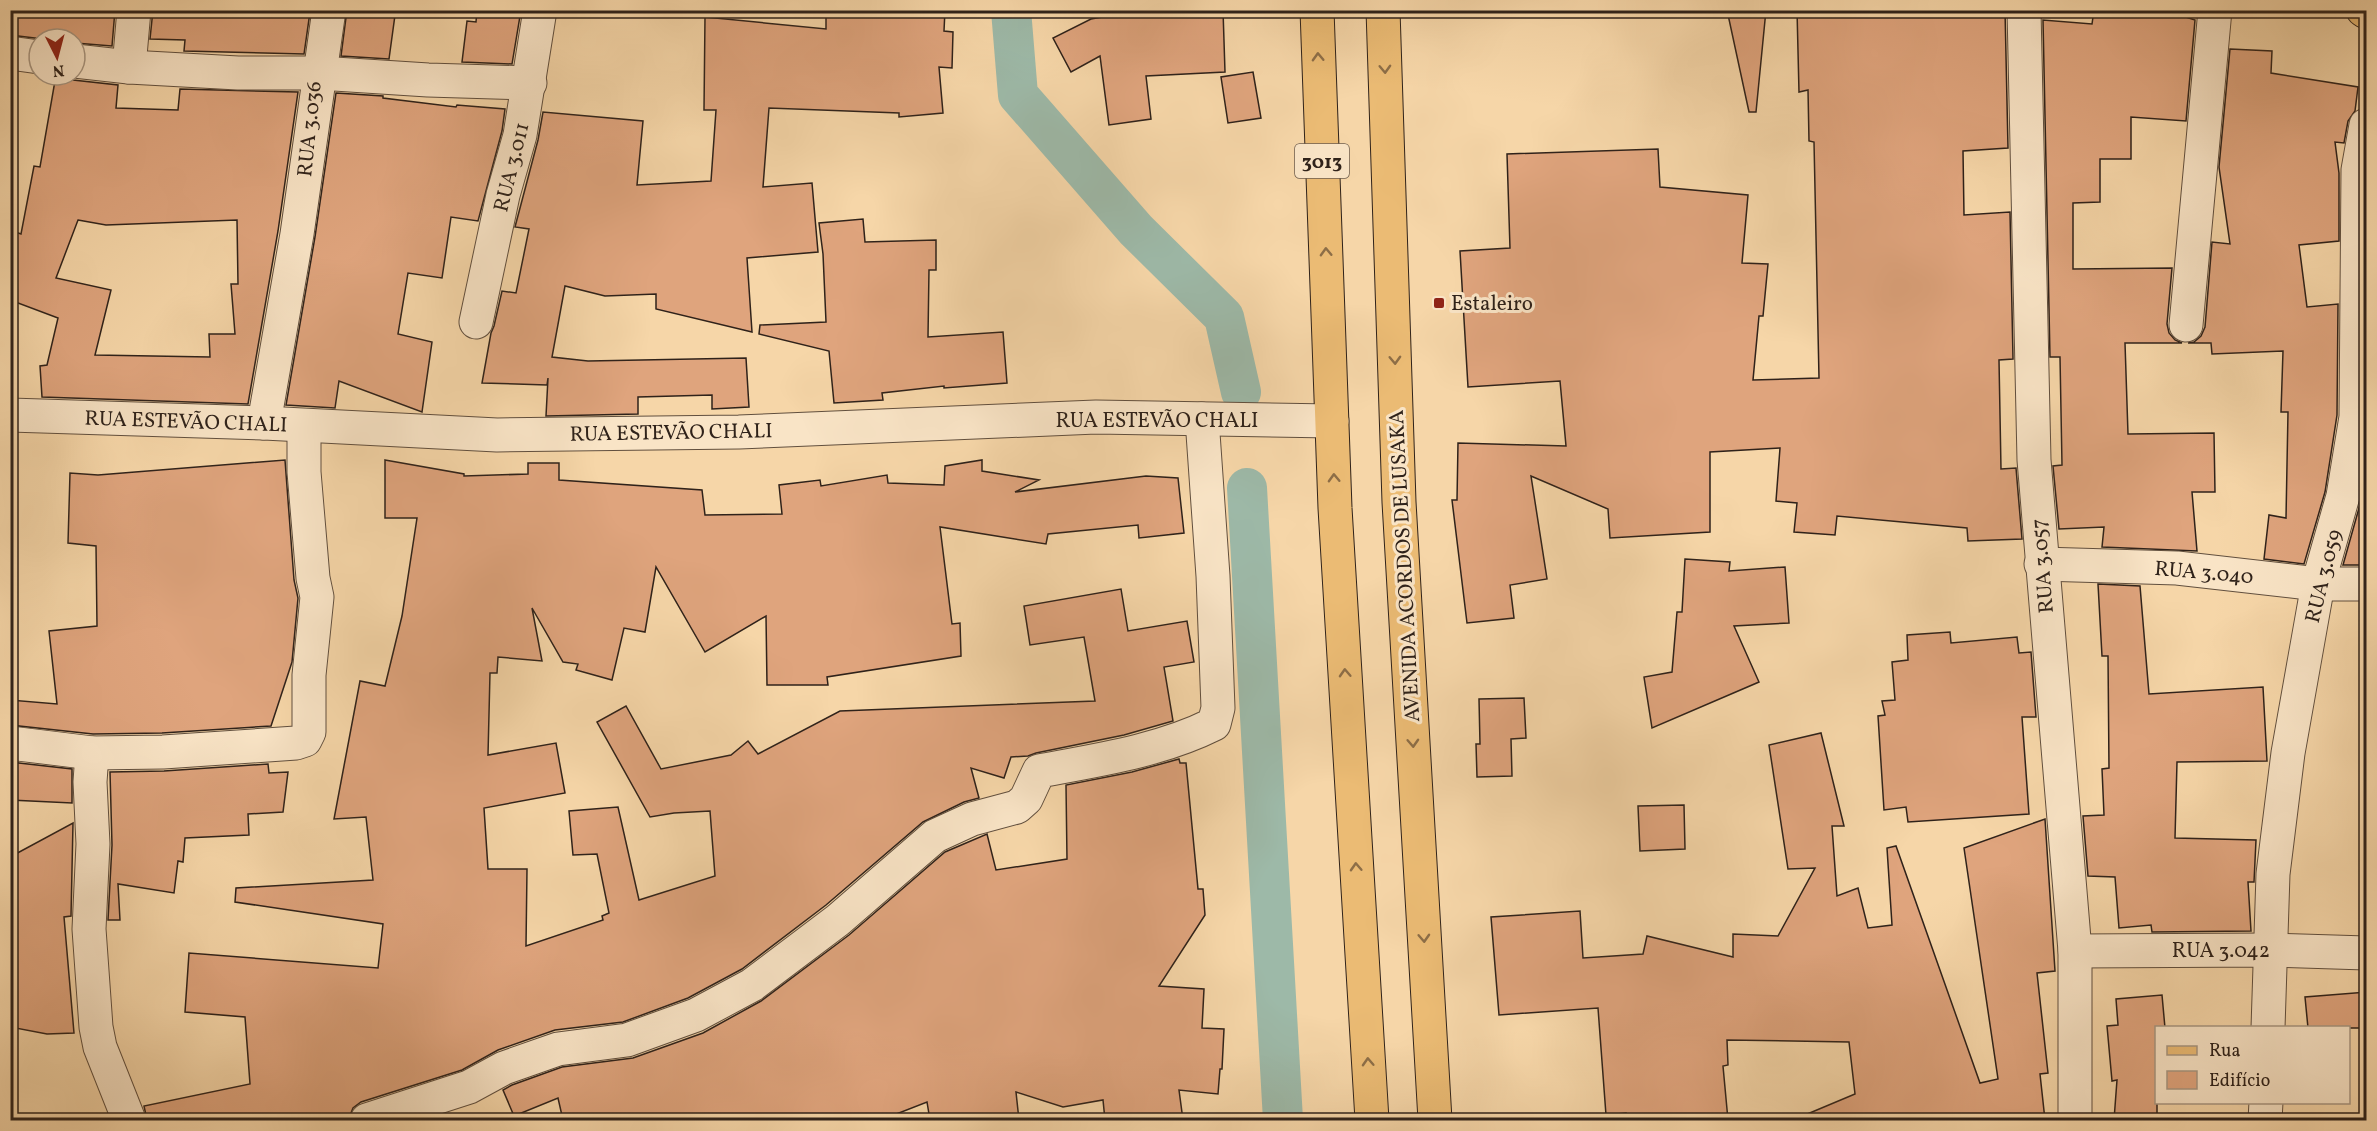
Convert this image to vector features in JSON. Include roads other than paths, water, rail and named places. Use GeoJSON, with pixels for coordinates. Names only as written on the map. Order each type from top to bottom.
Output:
{"type":"FeatureCollection","features":[{"type":"Feature","properties":{"kind":"main road","name":"3013"},"geometry":{"type":"LineString","coordinates":[[1317,10],[1332,421]]}},
{"type":"Feature","properties":{"kind":"main road","name":"AVENIDA ACORDOS DE LUSAKA"},"geometry":{"type":"LineString","coordinates":[[1383,10],[1399,502],[1434,1120]]}},
{"type":"Feature","properties":{"kind":"main road"},"geometry":{"type":"LineString","coordinates":[[1332,421],[1335,520],[1372,1120]]}},
{"type":"Feature","properties":{"kind":"street"},"geometry":{"type":"LineString","coordinates":[[129,67],[134,10]]}},
{"type":"Feature","properties":{"kind":"street"},"geometry":{"type":"LineString","coordinates":[[329,10],[319,73],[428,80],[530,83]]}},
{"type":"Feature","properties":{"kind":"street","name":"RUA 3.011"},"geometry":{"type":"LineString","coordinates":[[476,322],[503,195],[520,135],[540,10]]}},
{"type":"Feature","properties":{"kind":"street","name":"RUA 3.057"},"geometry":{"type":"LineString","coordinates":[[2024,10],[2032,426],[2041,564],[2057,727],[2074,951],[2075,1120]]}},
{"type":"Feature","properties":{"kind":"street"},"geometry":{"type":"LineString","coordinates":[[2186,325],[2215,10]]}},
{"type":"Feature","properties":{"kind":"street"},"geometry":{"type":"LineString","coordinates":[[10,53],[27,55]]}},
{"type":"Feature","properties":{"kind":"street","name":"RUA 3.036"},"geometry":{"type":"LineString","coordinates":[[87,62],[238,74],[319,73],[297,234],[264,423]]}},
{"type":"Feature","properties":{"kind":"street","name":"RUA 3.059"},"geometry":{"type":"LineString","coordinates":[[2268,1026],[2273,874],[2288,753],[2318,584],[2343,496],[2356,417],[2358,170],[2367,125]]}},
{"type":"Feature","properties":{"kind":"street","name":"RUA ESTEVÃO CHALI"},"geometry":{"type":"LineString","coordinates":[[10,415],[264,423],[497,435],[739,432],[1096,417],[1332,421]]}},
{"type":"Feature","properties":{"kind":"street"},"geometry":{"type":"LineString","coordinates":[[367,1120],[469,1087],[504,1068],[558,1049],[627,1040],[696,1015],[752,985],[814,939],[935,836],[972,819],[1017,807],[1026,799],[1039,771],[1147,749],[1194,734],[1214,724],[1218,708],[1214,576],[1202,419]]}},
{"type":"Feature","properties":{"kind":"street"},"geometry":{"type":"LineString","coordinates":[[10,743],[92,753],[163,752],[296,743],[305,740],[309,732],[309,675],[317,597],[313,578],[305,484],[304,426]]}},
{"type":"Feature","properties":{"kind":"street","name":"RUA 3.040"},"geometry":{"type":"LineString","coordinates":[[2041,564],[2177,568],[2318,584],[2367,584]]}},
{"type":"Feature","properties":{"kind":"street"},"geometry":{"type":"LineString","coordinates":[[92,753],[90,782],[93,844],[88,929],[96,1027],[100,1047],[129,1120]]}},
{"type":"Feature","properties":{"kind":"street","name":"RUA 3.042"},"geometry":{"type":"LineString","coordinates":[[2074,951],[2271,950],[2367,953]]}},
{"type":"Feature","properties":{"kind":"street"},"geometry":{"type":"LineString","coordinates":[[2265,1120],[2266,1104]]}},
{"type":"Feature","properties":{"kind":"waterway"},"geometry":{"type":"LineString","coordinates":[[1011,10],[1018,95],[1136,230],[1224,317],[1241,392]]}},
{"type":"Feature","properties":{"kind":"waterway"},"geometry":{"type":"LineString","coordinates":[[1247,488],[1283,1120]]}},
{"type":"Feature","properties":{"kind":"place","name":"Estaleiro"},"geometry":{"type":"Point","coordinates":[1439,303]}}]}
